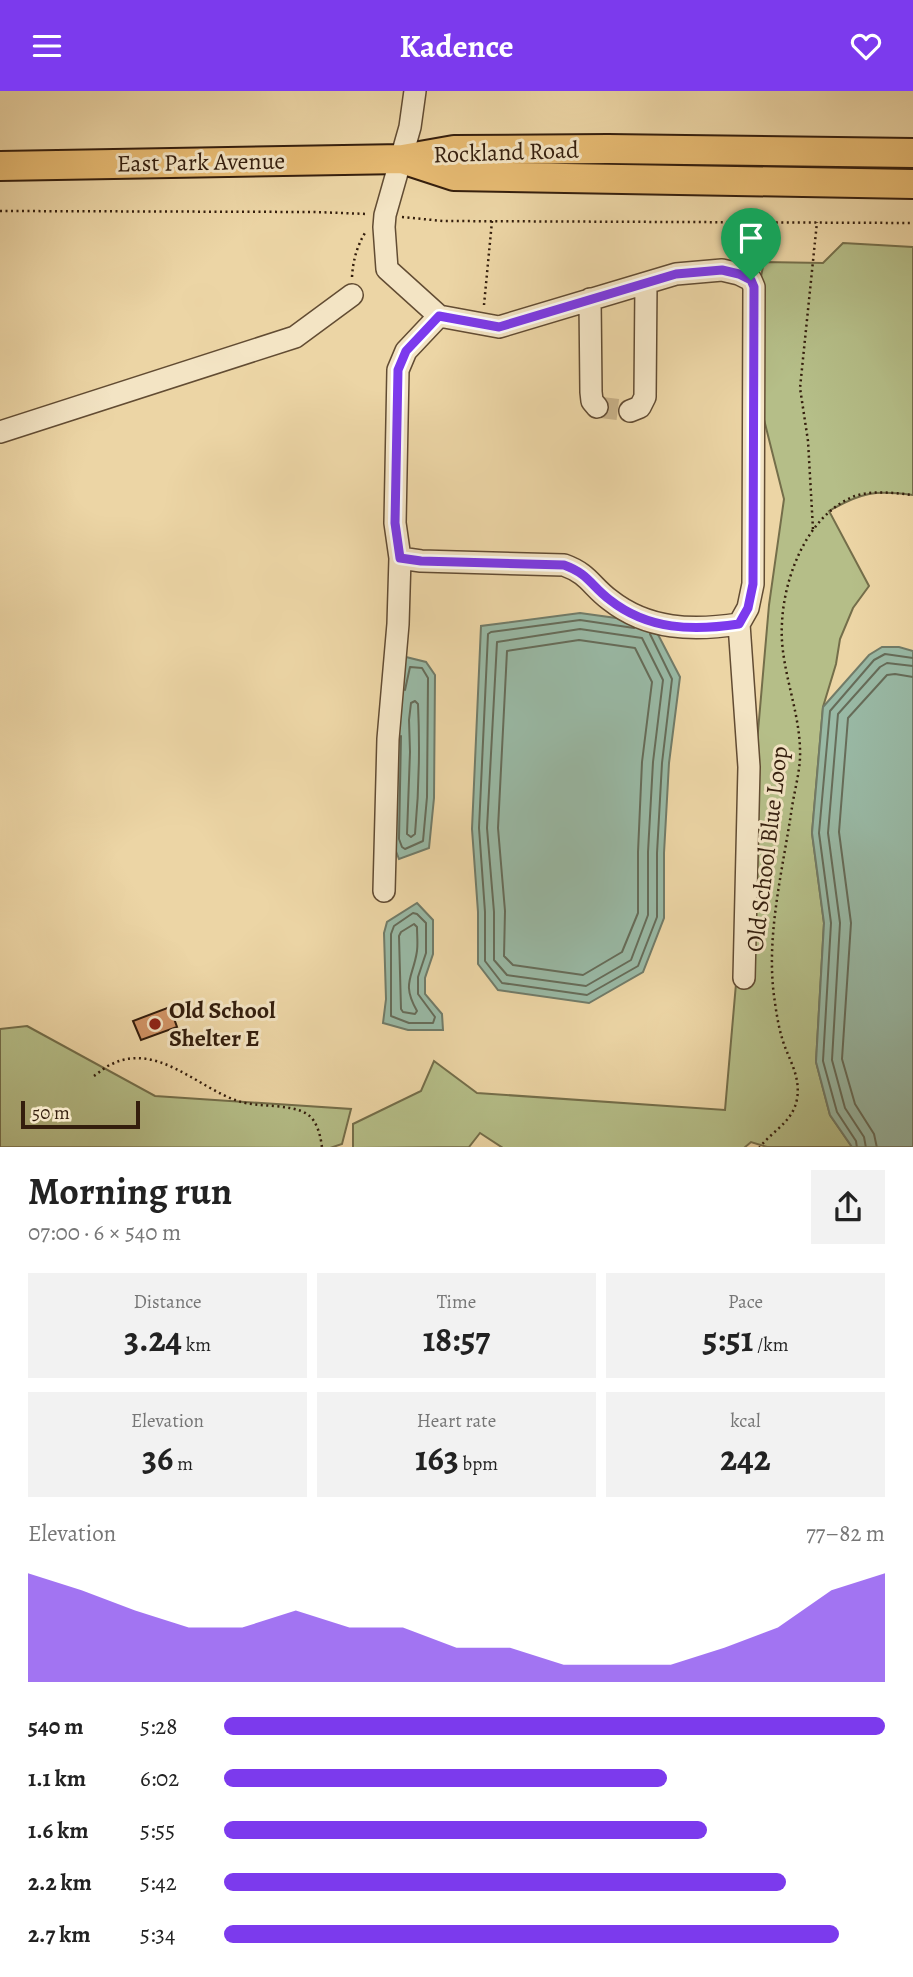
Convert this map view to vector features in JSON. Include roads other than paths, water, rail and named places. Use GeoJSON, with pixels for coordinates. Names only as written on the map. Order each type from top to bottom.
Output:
{"type":"FeatureCollection","features":[{"type":"Feature","properties":{"kind":"main road","name":"Rockland Road"},"geometry":{"type":"LineString","coordinates":[[403,159],[454,150],[913,153]]}},
{"type":"Feature","properties":{"kind":"main road","name":"Rockland Road"},"geometry":{"type":"LineString","coordinates":[[403,159],[454,176],[913,184]]}},
{"type":"Feature","properties":{"kind":"main road","name":"East Park Avenue"},"geometry":{"type":"LineString","coordinates":[[0,166],[403,159]]}},
{"type":"Feature","properties":{"kind":"street"},"geometry":{"type":"LineString","coordinates":[[415,91],[403,159],[385,215],[387,269],[439,316],[499,327],[676,274],[722,270],[751,280],[754,287],[753,584],[748,608],[739,624],[750,767],[744,978]]}},
{"type":"Feature","properties":{"kind":"street"},"geometry":{"type":"LineString","coordinates":[[631,411],[640,407],[645,397],[646,283]]}},
{"type":"Feature","properties":{"kind":"street"},"geometry":{"type":"LineString","coordinates":[[0,432],[295,337],[352,295]]}},
{"type":"Feature","properties":{"kind":"street"},"geometry":{"type":"LineString","coordinates":[[590,299],[591,392],[592,401],[597,407]]}},
{"type":"Feature","properties":{"kind":"street"},"geometry":{"type":"LineString","coordinates":[[384,891],[388,750],[398,624],[400,558],[395,523],[398,370],[406,351],[439,316]]}},
{"type":"Feature","properties":{"kind":"street"},"geometry":{"type":"LineString","coordinates":[[400,558],[421,561],[564,565],[581,571],[608,599],[632,615],[664,626],[706,629],[739,624]]}},
{"type":"Feature","properties":{"kind":"water"},"geometry":{"type":"Polygon","coordinates":[[[580,613],[652,623],[680,677],[669,763],[664,918],[643,972],[589,1003],[498,990],[478,964],[478,912],[472,829],[481,626],[580,613]]]}},
{"type":"Feature","properties":{"kind":"water"},"geometry":{"type":"Polygon","coordinates":[[[882,647],[899,647],[913,651],[913,1147],[852,1147],[830,1115],[816,1062],[824,923],[812,833],[823,707],[869,655],[882,647]]]}},
{"type":"Feature","properties":{"kind":"water"},"geometry":{"type":"Polygon","coordinates":[[[406,657],[426,662],[435,675],[434,798],[429,848],[399,859],[392,841],[400,676],[406,657]]]}},
{"type":"Feature","properties":{"kind":"water"},"geometry":{"type":"Polygon","coordinates":[[[417,903],[433,920],[433,954],[425,978],[425,994],[442,1014],[443,1030],[408,1030],[383,1023],[386,999],[384,933],[387,922],[417,903]]]}},
{"type":"Feature","properties":{"kind":"tunnel"},"geometry":{"type":"LineString","coordinates":[[597,407],[630,411]]}},
{"type":"Feature","properties":{"kind":"place","name":"Old School Shelter E"},"geometry":{"type":"Point","coordinates":[155,1024]}}]}
